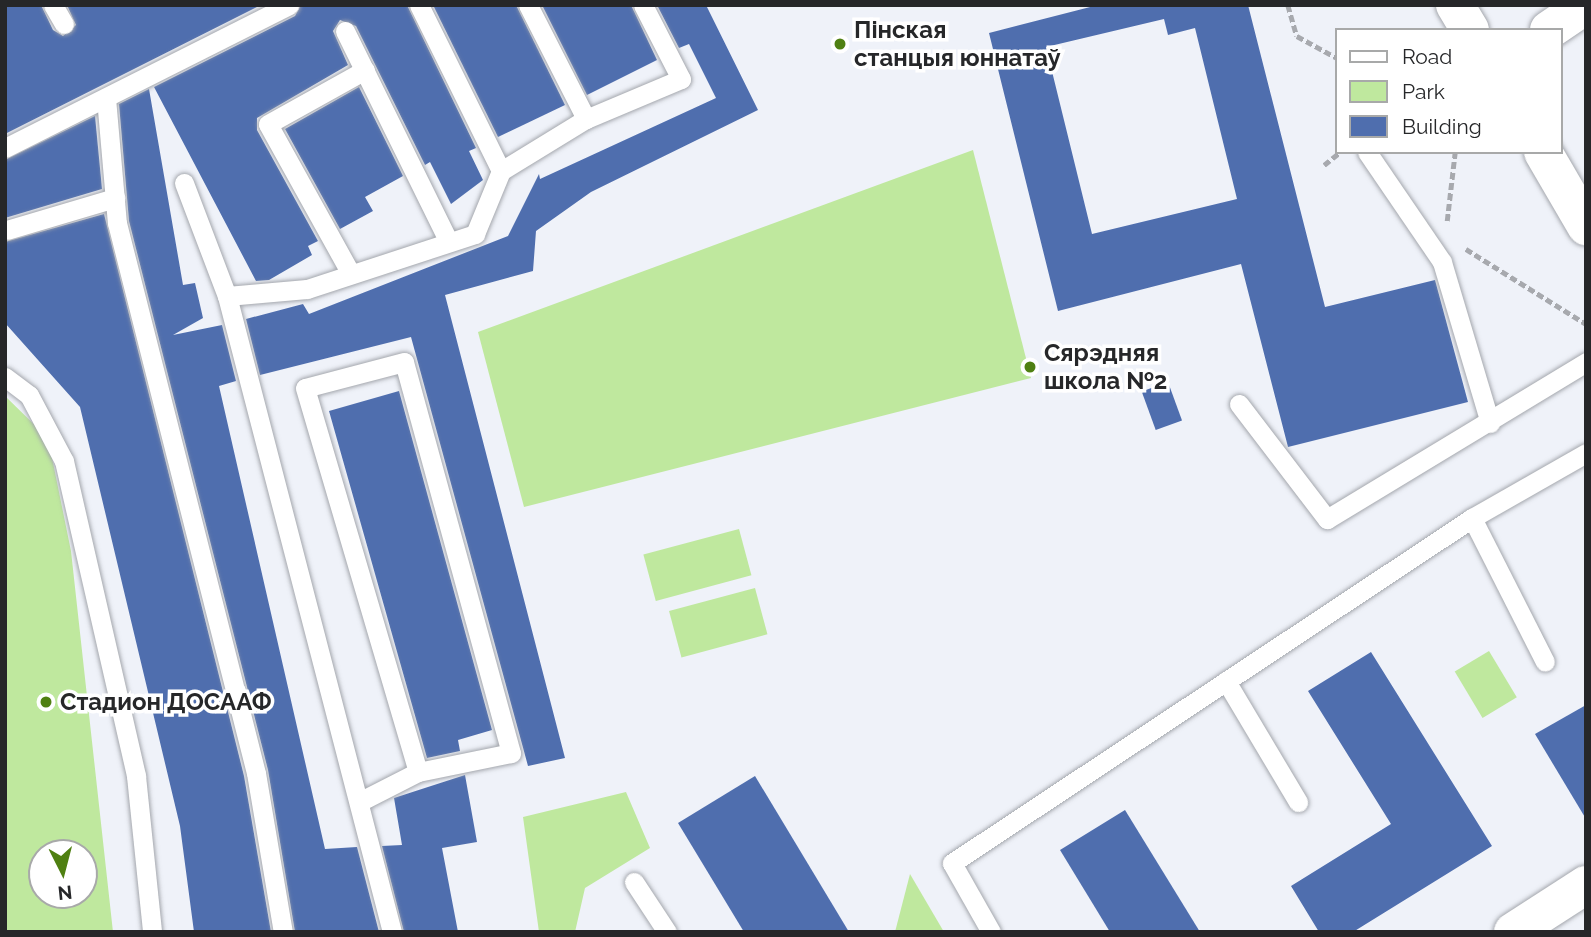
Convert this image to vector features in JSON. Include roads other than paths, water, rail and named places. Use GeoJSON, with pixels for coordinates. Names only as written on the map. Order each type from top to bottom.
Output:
{"type":"FeatureCollection","features":[{"type":"Feature","properties":{"kind":"street"},"geometry":{"type":"LineString","coordinates":[[1455,5],[1469,28]]}},
{"type":"Feature","properties":{"kind":"street"},"geometry":{"type":"LineString","coordinates":[[1552,28],[1586,5]]}},
{"type":"Feature","properties":{"kind":"street"},"geometry":{"type":"LineString","coordinates":[[1544,154],[1586,226]]}},
{"type":"Feature","properties":{"kind":"street"},"geometry":{"type":"LineString","coordinates":[[1513,932],[1586,885]]}},
{"type":"Feature","properties":{"kind":"lane"},"geometry":{"type":"LineString","coordinates":[[52,5],[64,24]]}},
{"type":"Feature","properties":{"kind":"lane"},"geometry":{"type":"LineString","coordinates":[[5,148],[289,5]]}},
{"type":"Feature","properties":{"kind":"lane"},"geometry":{"type":"LineString","coordinates":[[419,5],[501,171]]}},
{"type":"Feature","properties":{"kind":"lane"},"geometry":{"type":"LineString","coordinates":[[528,5],[586,119]]}},
{"type":"Feature","properties":{"kind":"lane"},"geometry":{"type":"LineString","coordinates":[[227,296],[307,289],[475,234],[501,171],[586,119],[681,79],[643,5]]}},
{"type":"Feature","properties":{"kind":"lane"},"geometry":{"type":"LineString","coordinates":[[345,31],[449,242]]}},
{"type":"Feature","properties":{"kind":"lane"},"geometry":{"type":"LineString","coordinates":[[351,274],[268,124],[365,70]]}},
{"type":"Feature","properties":{"kind":"lane"},"geometry":{"type":"LineString","coordinates":[[106,98],[115,198],[256,773],[283,932]]}},
{"type":"Feature","properties":{"kind":"lane"},"geometry":{"type":"LineString","coordinates":[[1368,154],[1442,262],[1490,423]]}},
{"type":"Feature","properties":{"kind":"lane"},"geometry":{"type":"LineString","coordinates":[[184,183],[227,296],[392,932]]}},
{"type":"Feature","properties":{"kind":"lane"},"geometry":{"type":"LineString","coordinates":[[7,230],[115,198]]}},
{"type":"Feature","properties":{"kind":"lane"},"geometry":{"type":"LineString","coordinates":[[359,802],[418,772],[511,754],[404,362],[305,388],[418,772]]}},
{"type":"Feature","properties":{"kind":"lane"},"geometry":{"type":"LineString","coordinates":[[1240,404],[1327,519],[1490,423],[1586,362]]}},
{"type":"Feature","properties":{"kind":"lane"},"geometry":{"type":"LineString","coordinates":[[5,377],[29,395],[64,461],[136,776],[152,932]]}},
{"type":"Feature","properties":{"kind":"lane"},"geometry":{"type":"LineString","coordinates":[[991,932],[952,863],[1472,518],[1586,453]]}},
{"type":"Feature","properties":{"kind":"lane"},"geometry":{"type":"LineString","coordinates":[[1472,518],[1545,662]]}},
{"type":"Feature","properties":{"kind":"lane"},"geometry":{"type":"LineString","coordinates":[[1226,681],[1298,803]]}},
{"type":"Feature","properties":{"kind":"lane"},"geometry":{"type":"LineString","coordinates":[[634,882],[667,932]]}},
{"type":"Feature","properties":{"kind":"place","name":"Пінская станцыя юннатаў"},"geometry":{"type":"Point","coordinates":[840,44]}},
{"type":"Feature","properties":{"kind":"place","name":"Сярэдняя школа №2"},"geometry":{"type":"Point","coordinates":[1030,367]}},
{"type":"Feature","properties":{"kind":"place","name":"Стадион ДОСААФ"},"geometry":{"type":"Point","coordinates":[46,702]}}]}
